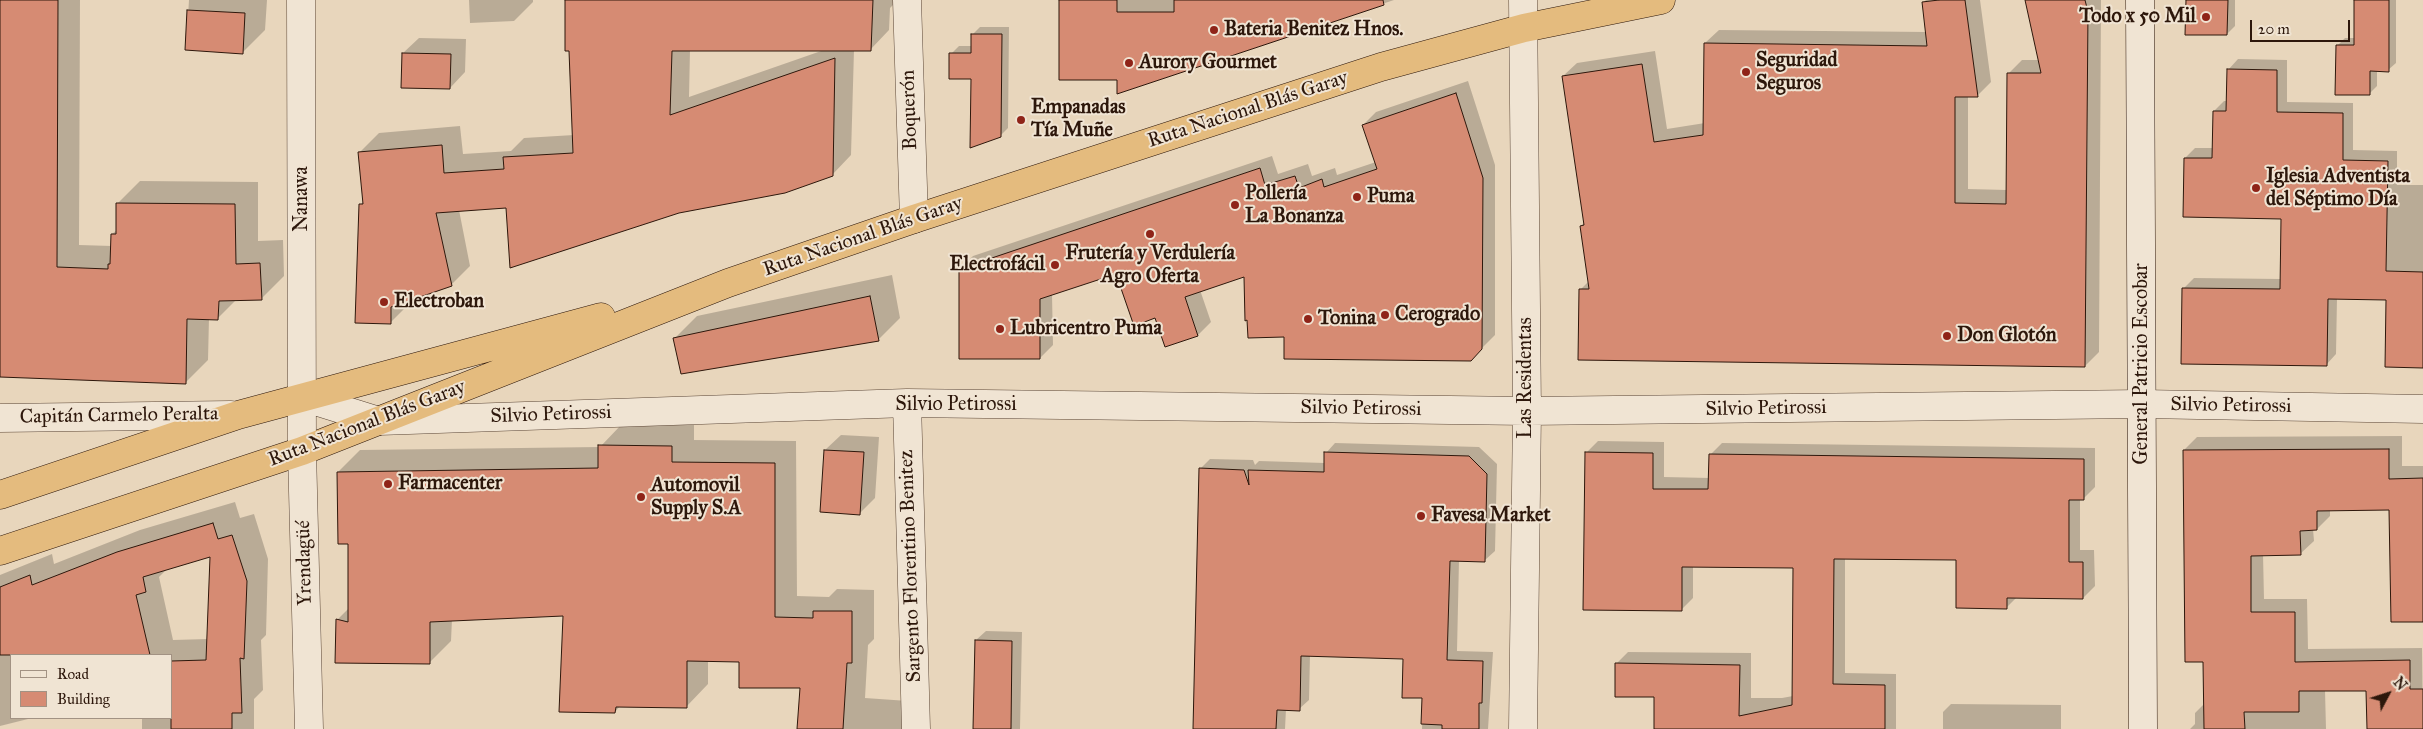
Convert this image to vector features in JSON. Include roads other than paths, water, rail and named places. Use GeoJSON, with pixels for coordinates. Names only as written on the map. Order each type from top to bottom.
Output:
{"type":"FeatureCollection","features":[{"type":"Feature","properties":{"kind":"highway","name":"Ruta Nacional Blás Garay"},"geometry":{"type":"LineString","coordinates":[[0,551],[302,451],[728,283],[914,219],[1381,67],[1524,28],[1661,0]]}},
{"type":"Feature","properties":{"kind":"highway","name":"Ruta Nacional Blás Garay"},"geometry":{"type":"LineString","coordinates":[[0,495],[238,415],[728,283]]}},
{"type":"Feature","properties":{"kind":"street","name":"Nanawa"},"geometry":{"type":"LineString","coordinates":[[301,0],[302,397]]}},
{"type":"Feature","properties":{"kind":"street","name":"Boquerón"},"geometry":{"type":"LineString","coordinates":[[906,0],[914,219]]}},
{"type":"Feature","properties":{"kind":"street","name":"Las Residentas"},"geometry":{"type":"LineString","coordinates":[[1523,0],[1527,411],[1524,729]]}},
{"type":"Feature","properties":{"kind":"street","name":"General Patricio Escobar"},"geometry":{"type":"LineString","coordinates":[[2140,0],[2143,729]]}},
{"type":"Feature","properties":{"kind":"street","name":"Silvio Petirossi"},"geometry":{"type":"LineString","coordinates":[[302,397],[379,421],[907,403],[1527,411],[2142,404],[2423,409]]}},
{"type":"Feature","properties":{"kind":"street","name":"Yrendagüé"},"geometry":{"type":"LineString","coordinates":[[302,397],[309,729]]}},
{"type":"Feature","properties":{"kind":"street","name":"Sargento Florentino Benitez"},"geometry":{"type":"LineString","coordinates":[[907,403],[916,729]]}},
{"type":"Feature","properties":{"kind":"street","name":"Capitán Carmelo Peralta"},"geometry":{"type":"LineString","coordinates":[[0,418],[238,415]]}},
{"type":"Feature","properties":{"kind":"place","name":"Todo x 50 Mil"},"geometry":{"type":"Point","coordinates":[2206,17]}},
{"type":"Feature","properties":{"kind":"place","name":"Bateria Benitez Hnos."},"geometry":{"type":"Point","coordinates":[1214,30]}},
{"type":"Feature","properties":{"kind":"place","name":"Aurory Gourmet"},"geometry":{"type":"Point","coordinates":[1129,63]}},
{"type":"Feature","properties":{"kind":"place","name":"Seguridad Seguros"},"geometry":{"type":"Point","coordinates":[1746,72]}},
{"type":"Feature","properties":{"kind":"place","name":"Empanadas Tía Muñe"},"geometry":{"type":"Point","coordinates":[1021,120]}},
{"type":"Feature","properties":{"kind":"place","name":"Iglesia Adventista del Séptimo Día"},"geometry":{"type":"Point","coordinates":[2256,188]}},
{"type":"Feature","properties":{"kind":"place","name":"Puma"},"geometry":{"type":"Point","coordinates":[1357,197]}},
{"type":"Feature","properties":{"kind":"place","name":"Pollería La Bonanza"},"geometry":{"type":"Point","coordinates":[1235,205]}},
{"type":"Feature","properties":{"kind":"place","name":"Frutería y Verdulería Agro Oferta"},"geometry":{"type":"Point","coordinates":[1150,234]}},
{"type":"Feature","properties":{"kind":"place","name":"Electrofácil"},"geometry":{"type":"Point","coordinates":[1055,265]}},
{"type":"Feature","properties":{"kind":"place","name":"Electroban"},"geometry":{"type":"Point","coordinates":[384,302]}},
{"type":"Feature","properties":{"kind":"place","name":"Cerogrado"},"geometry":{"type":"Point","coordinates":[1385,315]}},
{"type":"Feature","properties":{"kind":"place","name":"Tonina"},"geometry":{"type":"Point","coordinates":[1308,319]}},
{"type":"Feature","properties":{"kind":"place","name":"Lubricentro Puma"},"geometry":{"type":"Point","coordinates":[1000,329]}},
{"type":"Feature","properties":{"kind":"place","name":"Don Glotón"},"geometry":{"type":"Point","coordinates":[1947,336]}},
{"type":"Feature","properties":{"kind":"place","name":"Farmacenter"},"geometry":{"type":"Point","coordinates":[388,484]}},
{"type":"Feature","properties":{"kind":"place","name":"Automovil Supply S.A"},"geometry":{"type":"Point","coordinates":[641,497]}},
{"type":"Feature","properties":{"kind":"place","name":"Favesa Market"},"geometry":{"type":"Point","coordinates":[1421,516]}}]}
